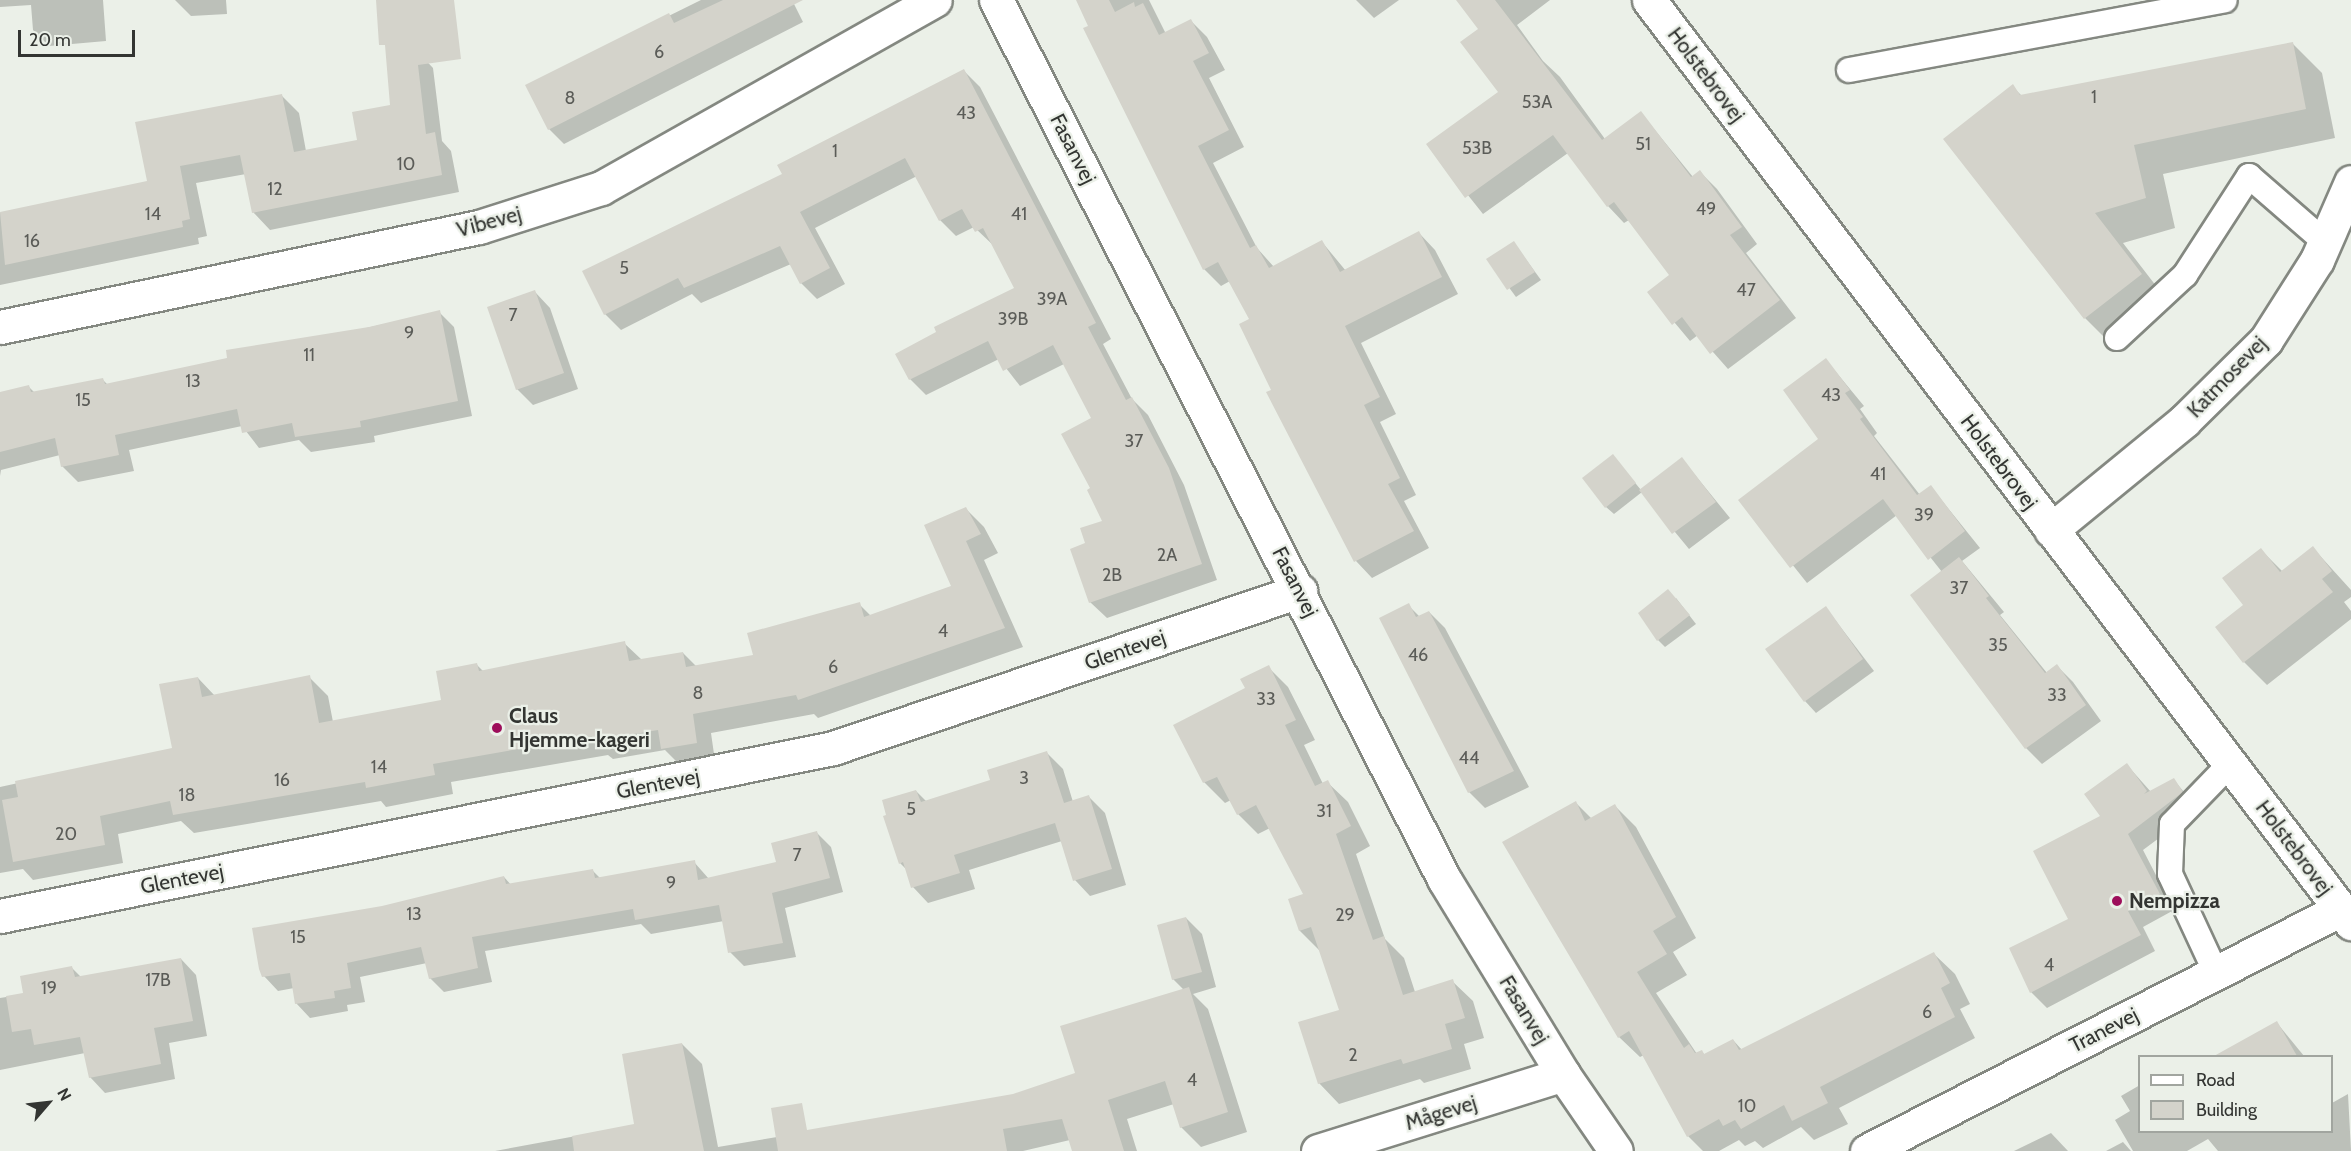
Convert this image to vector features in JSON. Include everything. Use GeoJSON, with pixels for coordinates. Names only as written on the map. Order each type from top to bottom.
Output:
{"type":"FeatureCollection","features":[{"type":"Feature","properties":{"kind":"street","name":"Vibevej"},"geometry":{"type":"LineString","coordinates":[[0,327],[479,226],[601,188],[935,0]]}},
{"type":"Feature","properties":{"kind":"street","name":"Fasanvej"},"geometry":{"type":"LineString","coordinates":[[996,0],[1300,591],[1444,879],[1563,1074],[1616,1151]]}},
{"type":"Feature","properties":{"kind":"street","name":"Holstebrovej"},"geometry":{"type":"LineString","coordinates":[[1649,0],[2346,916]]}},
{"type":"Feature","properties":{"kind":"street","name":"Katmosevej"},"geometry":{"type":"LineString","coordinates":[[2051,530],[2184,421],[2266,340],[2325,242],[2351,182]]}},
{"type":"Feature","properties":{"kind":"street","name":"Glentevej"},"geometry":{"type":"LineString","coordinates":[[0,916],[833,748],[1300,591]]}},
{"type":"Feature","properties":{"kind":"street","name":"Tranevej"},"geometry":{"type":"LineString","coordinates":[[1867,1151],[2216,973],[2346,916]]}},
{"type":"Feature","properties":{"kind":"street","name":"Mågevej"},"geometry":{"type":"LineString","coordinates":[[1318,1151],[1563,1074]]}},
{"type":"Feature","properties":{"kind":"lane"},"geometry":{"type":"LineString","coordinates":[[1849,70],[2225,0]]}},
{"type":"Feature","properties":{"kind":"lane"},"geometry":{"type":"LineString","coordinates":[[2117,338],[2185,275],[2249,176],[2325,242]]}},
{"type":"Feature","properties":{"kind":"lane"},"geometry":{"type":"LineString","coordinates":[[2216,973],[2170,874],[2172,824],[2230,764]]}},
{"type":"Feature","properties":{"kind":"building"},"geometry":{"type":"Polygon","coordinates":[[[376,0],[454,0],[461,59],[418,65],[426,134],[435,132],[442,175],[252,213],[240,155],[180,166],[190,219],[182,221],[183,227],[5,265],[0,212],[147,181],[135,122],[282,94],[294,152],[357,140],[352,112],[390,105],[385,45],[379,45],[376,0]]]}},
{"type":"Feature","properties":{"kind":"building"},"geometry":{"type":"Polygon","coordinates":[[[723,0],[803,0],[548,130],[525,85],[669,13],[674,23],[723,0]]]}},
{"type":"Feature","properties":{"kind":"building"},"geometry":{"type":"Polygon","coordinates":[[[1076,0],[1109,0],[1115,12],[1134,2],[1135,7],[1143,3],[1159,35],[1191,19],[1209,53],[1193,61],[1229,130],[1198,146],[1250,248],[1256,245],[1269,268],[1322,240],[1340,272],[1419,231],[1442,277],[1345,326],[1380,397],[1364,405],[1400,478],[1388,484],[1414,531],[1354,562],[1266,392],[1271,390],[1239,324],[1249,319],[1218,262],[1203,270],[1083,28],[1088,26],[1076,0]]]}},
{"type":"Feature","properties":{"kind":"building"},"geometry":{"type":"Polygon","coordinates":[[[1456,0],[1495,0],[1602,140],[1641,111],[1691,177],[1700,170],[1742,227],[1730,235],[1780,300],[1710,354],[1682,317],[1672,325],[1647,292],[1669,275],[1614,202],[1607,207],[1553,135],[1465,198],[1426,144],[1498,92],[1460,42],[1478,29],[1456,0]]]}},
{"type":"Feature","properties":{"kind":"building"},"geometry":{"type":"Polygon","coordinates":[[[2293,42],[2306,109],[2134,145],[2146,198],[2095,213],[2142,274],[2084,319],[1943,139],[2013,84],[2020,95],[2293,42]]]}},
{"type":"Feature","properties":{"kind":"building"},"geometry":{"type":"Polygon","coordinates":[[[964,69],[1096,323],[1088,327],[1126,400],[1132,397],[1169,468],[1202,564],[1089,603],[1070,549],[1085,543],[1080,528],[1102,521],[1087,490],[1090,488],[1061,434],[1091,418],[1053,345],[1003,371],[988,341],[909,380],[895,354],[936,332],[934,327],[1014,288],[983,228],[975,232],[962,209],[939,221],[905,158],[800,212],[830,268],[800,284],[780,246],[684,288],[678,278],[604,315],[582,271],[782,174],[777,165],[964,69]]]}},
{"type":"Feature","properties":{"kind":"building"},"geometry":{"type":"Polygon","coordinates":[[[1514,241],[1535,272],[1507,290],[1486,259],[1514,241]]]}},
{"type":"Feature","properties":{"kind":"building"},"geometry":{"type":"Polygon","coordinates":[[[535,290],[564,373],[516,390],[487,307],[535,290]]]}},
{"type":"Feature","properties":{"kind":"building"},"geometry":{"type":"Polygon","coordinates":[[[440,310],[458,401],[360,421],[361,427],[295,437],[292,423],[242,433],[237,409],[115,435],[119,455],[61,467],[55,438],[0,452],[0,392],[29,385],[31,392],[103,378],[105,384],[227,358],[226,350],[369,327],[440,310]]]}},
{"type":"Feature","properties":{"kind":"building"},"geometry":{"type":"Polygon","coordinates":[[[1826,358],[1850,390],[1845,393],[1863,417],[1860,419],[1917,495],[1931,485],[1965,531],[1928,560],[1883,499],[1790,568],[1738,500],[1818,439],[1783,390],[1826,358]]]}},
{"type":"Feature","properties":{"kind":"building"},"geometry":{"type":"Polygon","coordinates":[[[1613,454],[1636,483],[1605,508],[1582,478],[1613,454]]]}},
{"type":"Feature","properties":{"kind":"building"},"geometry":{"type":"Polygon","coordinates":[[[1682,457],[1716,502],[1672,534],[1639,490],[1682,457]]]}},
{"type":"Feature","properties":{"kind":"building"},"geometry":{"type":"Polygon","coordinates":[[[966,507],[981,534],[966,541],[1005,628],[798,700],[796,695],[693,714],[697,743],[661,749],[658,730],[593,741],[592,736],[433,764],[435,775],[366,788],[365,782],[173,815],[170,801],[100,816],[105,845],[13,862],[2,800],[18,797],[15,781],[172,748],[159,684],[198,677],[202,697],[310,675],[319,723],[441,700],[436,671],[477,663],[479,671],[625,641],[629,661],[683,652],[686,667],[753,655],[747,633],[860,602],[864,617],[951,586],[924,525],[966,507]]]}},
{"type":"Feature","properties":{"kind":"building"},"geometry":{"type":"Polygon","coordinates":[[[2313,546],[2332,571],[2322,579],[2333,592],[2243,663],[2215,627],[2243,605],[2222,578],[2261,548],[2280,572],[2313,546]]]}},
{"type":"Feature","properties":{"kind":"building"},"geometry":{"type":"Polygon","coordinates":[[[1959,557],[1989,596],[1986,598],[2045,673],[2057,664],[2086,705],[2025,749],[1910,595],[1959,557]]]}},
{"type":"Feature","properties":{"kind":"building"},"geometry":{"type":"Polygon","coordinates":[[[1668,589],[1690,615],[1657,641],[1638,613],[1668,589]]]}},
{"type":"Feature","properties":{"kind":"building"},"geometry":{"type":"Polygon","coordinates":[[[1409,603],[1416,617],[1429,611],[1514,771],[1468,793],[1379,618],[1409,603]]]}},
{"type":"Feature","properties":{"kind":"building"},"geometry":{"type":"Polygon","coordinates":[[[1826,606],[1863,659],[1804,702],[1765,649],[1826,606]]]}},
{"type":"Feature","properties":{"kind":"building"},"geometry":{"type":"Polygon","coordinates":[[[1269,665],[1296,720],[1285,725],[1315,786],[1328,780],[1351,826],[1336,834],[1373,940],[1384,936],[1403,995],[1453,979],[1465,1018],[1445,1024],[1452,1049],[1403,1064],[1401,1059],[1318,1084],[1298,1022],[1339,1010],[1311,927],[1299,931],[1288,899],[1303,894],[1256,805],[1237,815],[1217,777],[1203,783],[1173,725],[1245,688],[1240,679],[1269,665]]]}},
{"type":"Feature","properties":{"kind":"building"},"geometry":{"type":"Polygon","coordinates":[[[1047,751],[1064,803],[1089,795],[1112,869],[1073,881],[1055,823],[954,855],[960,873],[911,888],[903,862],[899,864],[883,816],[886,815],[882,800],[916,790],[921,802],[990,780],[987,770],[1047,751]]]}},
{"type":"Feature","properties":{"kind":"building"},"geometry":{"type":"Polygon","coordinates":[[[2127,763],[2147,791],[2144,794],[2174,778],[2183,792],[2128,834],[2160,894],[2128,911],[2141,935],[2030,993],[2009,948],[2068,919],[2033,851],[2100,816],[2084,794],[2127,763]]]}},
{"type":"Feature","properties":{"kind":"building"},"geometry":{"type":"Polygon","coordinates":[[[1576,801],[1585,821],[1615,804],[1676,917],[1653,931],[1667,954],[1637,972],[1684,1048],[1689,1044],[1695,1053],[1702,1050],[1704,1054],[1733,1039],[1739,1050],[1934,952],[1950,983],[1941,988],[1955,1017],[1820,1087],[1828,1103],[1792,1121],[1784,1105],[1741,1129],[1735,1120],[1723,1126],[1719,1119],[1687,1137],[1629,1031],[1618,1038],[1502,842],[1576,801]]]}},
{"type":"Feature","properties":{"kind":"building"},"geometry":{"type":"Polygon","coordinates":[[[817,831],[830,878],[772,893],[783,943],[728,953],[719,905],[635,920],[633,909],[472,937],[478,968],[429,979],[421,947],[347,963],[351,988],[334,991],[335,998],[295,1004],[290,973],[262,977],[259,969],[252,928],[382,906],[504,876],[506,884],[593,869],[595,878],[695,860],[698,880],[776,862],[771,843],[817,831]]]}},
{"type":"Feature","properties":{"kind":"building"},"geometry":{"type":"Polygon","coordinates":[[[1186,917],[1202,972],[1172,980],[1157,925],[1186,917]]]}},
{"type":"Feature","properties":{"kind":"building"},"geometry":{"type":"Polygon","coordinates":[[[181,958],[193,1021],[154,1028],[161,1064],[89,1078],[80,1037],[34,1045],[31,1029],[12,1032],[6,996],[23,993],[20,976],[72,966],[75,977],[181,958]]]}},
{"type":"Feature","properties":{"kind":"building"},"geometry":{"type":"Polygon","coordinates":[[[1189,987],[1228,1112],[1180,1128],[1165,1081],[1108,1100],[1124,1151],[1072,1151],[1062,1119],[1003,1129],[1007,1151],[778,1151],[771,1108],[802,1103],[807,1130],[1013,1094],[1075,1073],[1060,1026],[1189,987]]]}},
{"type":"Feature","properties":{"kind":"building"},"geometry":{"type":"Polygon","coordinates":[[[2277,1021],[2296,1055],[2216,1055],[2277,1021]]]}},
{"type":"Feature","properties":{"kind":"building"},"geometry":{"type":"Polygon","coordinates":[[[682,1043],[704,1151],[574,1151],[572,1136],[634,1124],[622,1054],[682,1043]]]}},
{"type":"Feature","properties":{"kind":"place","name":"Claus Hjemme-kageri"},"geometry":{"type":"Point","coordinates":[497,728]}},
{"type":"Feature","properties":{"kind":"place","name":"Nempizza"},"geometry":{"type":"Point","coordinates":[2117,901]}}]}
